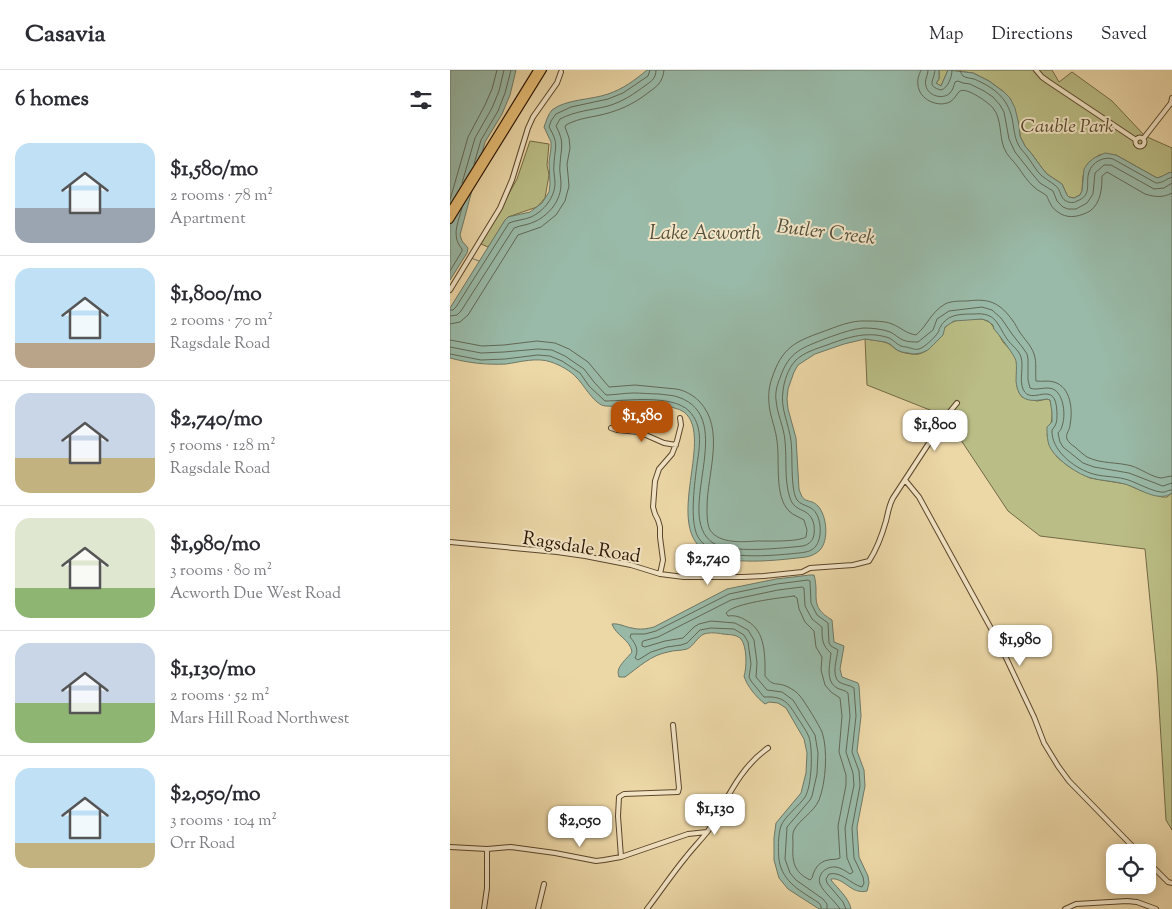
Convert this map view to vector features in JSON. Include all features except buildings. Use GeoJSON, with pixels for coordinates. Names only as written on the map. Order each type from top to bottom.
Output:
{"type":"FeatureCollection","features":[{"type":"Feature","properties":{"kind":"main road"},"geometry":{"type":"LineString","coordinates":[[450,220],[523,98],[537,70]]}},
{"type":"Feature","properties":{"kind":"main road"},"geometry":{"type":"LineString","coordinates":[[450,211],[543,70]]}},
{"type":"Feature","properties":{"kind":"street"},"geometry":{"type":"LineString","coordinates":[[1036,70],[1049,82],[1136,140],[1137,146],[1141,147],[1144,145],[1143,139]]}},
{"type":"Feature","properties":{"kind":"street"},"geometry":{"type":"LineString","coordinates":[[450,290],[500,208],[512,180],[533,116],[557,83],[561,72]]}},
{"type":"Feature","properties":{"kind":"street"},"geometry":{"type":"LineString","coordinates":[[1143,139],[1171,103],[1172,98]]}},
{"type":"Feature","properties":{"kind":"street"},"geometry":{"type":"LineString","coordinates":[[1136,140],[1140,137],[1143,139]]}},
{"type":"Feature","properties":{"kind":"street","name":"Ragsdale Road"},"geometry":{"type":"LineString","coordinates":[[450,542],[557,552],[631,564],[660,574],[684,577],[750,576],[802,572],[810,568],[853,565],[869,561],[875,552],[886,522],[890,503],[948,414],[957,404]]}},
{"type":"Feature","properties":{"kind":"street"},"geometry":{"type":"LineString","coordinates":[[660,574],[663,560],[660,527],[653,507],[655,481],[659,469],[672,454],[676,445],[681,425],[680,418]]}},
{"type":"Feature","properties":{"kind":"street"},"geometry":{"type":"LineString","coordinates":[[611,428],[639,432],[676,445]]}},
{"type":"Feature","properties":{"kind":"street"},"geometry":{"type":"LineString","coordinates":[[905,480],[919,497],[998,643],[1034,717],[1044,743],[1058,766],[1069,781],[1130,844]]}},
{"type":"Feature","properties":{"kind":"street"},"geometry":{"type":"LineString","coordinates":[[621,857],[618,816],[619,797],[624,794],[678,792],[672,725]]}},
{"type":"Feature","properties":{"kind":"street"},"geometry":{"type":"LineString","coordinates":[[646,909],[707,832],[734,784],[754,759],[768,748]]}},
{"type":"Feature","properties":{"kind":"street"},"geometry":{"type":"LineString","coordinates":[[450,847],[487,849],[511,847],[604,860],[621,857],[681,836],[707,832]]}},
{"type":"Feature","properties":{"kind":"street"},"geometry":{"type":"LineString","coordinates":[[484,909],[487,888],[487,849]]}},
{"type":"Feature","properties":{"kind":"street"},"geometry":{"type":"LineString","coordinates":[[1156,870],[1168,882],[1172,883]]}},
{"type":"Feature","properties":{"kind":"street"},"geometry":{"type":"LineString","coordinates":[[538,909],[544,884]]}},
{"type":"Feature","properties":{"kind":"street"},"geometry":{"type":"LineString","coordinates":[[1065,909],[1076,904],[1127,901],[1137,902],[1156,909]]}},
{"type":"Feature","properties":{"kind":"green space"},"geometry":{"type":"Polygon","coordinates":[[[939,70],[948,70],[941,86],[936,83],[939,79],[939,70]]]}},
{"type":"Feature","properties":{"kind":"green space","name":"Cauble Park"},"geometry":{"type":"Polygon","coordinates":[[[948,70],[1052,70],[1059,82],[1072,72],[1112,101],[1145,136],[1172,148],[1172,172],[1157,178],[1116,155],[1099,155],[1088,164],[1083,176],[1080,195],[1074,198],[1069,197],[1062,184],[1047,174],[1025,146],[1020,136],[1019,125],[1010,98],[989,81],[973,73],[948,70]]]}},
{"type":"Feature","properties":{"kind":"green space"},"geometry":{"type":"Polygon","coordinates":[[[530,141],[549,144],[547,165],[549,175],[545,198],[537,207],[508,217],[488,247],[481,244],[517,179],[530,141]]]}},
{"type":"Feature","properties":{"kind":"green space"},"geometry":{"type":"Polygon","coordinates":[[[961,319],[982,319],[991,324],[1015,356],[1017,363],[1017,387],[1022,397],[1037,401],[1050,400],[1052,418],[1047,435],[1057,457],[1068,466],[1090,478],[1126,484],[1162,497],[1167,497],[1172,493],[1172,830],[1166,820],[1157,673],[1145,549],[1040,536],[1008,511],[945,416],[867,385],[865,339],[889,344],[902,352],[919,354],[930,348],[950,323],[961,319]]]}},
{"type":"Feature","properties":{"kind":"water"},"geometry":{"type":"Polygon","coordinates":[[[450,70],[516,70],[510,95],[502,114],[485,142],[468,205],[460,235],[468,248],[467,253],[450,280],[450,70]]]}},
{"type":"Feature","properties":{"kind":"water","name":"Lake Acworth"},"geometry":{"type":"Polygon","coordinates":[[[647,70],[939,70],[939,79],[936,83],[941,86],[948,70],[973,73],[989,81],[1010,98],[1015,108],[1020,136],[1025,146],[1047,174],[1062,184],[1069,197],[1074,198],[1080,195],[1084,169],[1094,158],[1105,153],[1116,155],[1157,178],[1172,172],[1172,493],[1167,496],[1155,496],[1125,484],[1091,478],[1063,462],[1054,453],[1048,441],[1047,427],[1052,422],[1050,400],[1030,400],[1022,397],[1017,388],[1016,361],[993,325],[982,319],[954,321],[945,327],[943,335],[928,350],[921,353],[902,352],[885,342],[865,339],[815,354],[798,365],[788,389],[787,399],[796,438],[799,489],[803,498],[815,503],[821,510],[826,528],[823,546],[817,553],[806,557],[760,561],[725,559],[715,556],[698,545],[690,529],[688,509],[694,443],[692,425],[684,412],[666,406],[651,404],[602,405],[594,399],[572,373],[551,362],[534,360],[491,364],[450,358],[450,308],[505,220],[508,217],[530,212],[542,203],[549,192],[551,142],[544,127],[552,110],[564,104],[613,92],[629,84],[647,70]]]}},
{"type":"Feature","properties":{"kind":"water"},"geometry":{"type":"Polygon","coordinates":[[[814,575],[816,582],[817,605],[832,620],[834,642],[844,646],[840,669],[842,677],[858,683],[859,686],[861,716],[857,751],[864,770],[865,786],[857,827],[859,857],[868,876],[869,883],[867,891],[861,892],[836,879],[831,879],[846,897],[851,909],[819,909],[788,889],[779,878],[774,860],[776,823],[801,793],[806,773],[807,753],[804,739],[786,708],[778,703],[769,702],[765,704],[747,684],[744,676],[745,652],[741,639],[733,635],[704,634],[687,649],[670,651],[656,656],[625,677],[619,677],[618,673],[622,664],[632,652],[629,644],[612,624],[646,629],[654,627],[727,589],[776,579],[814,575]]]}},
{"type":"Feature","properties":{"kind":"waterway","name":"Butler Creek"},"geometry":{"type":"LineString","coordinates":[[471,258],[479,261]]}}]}
